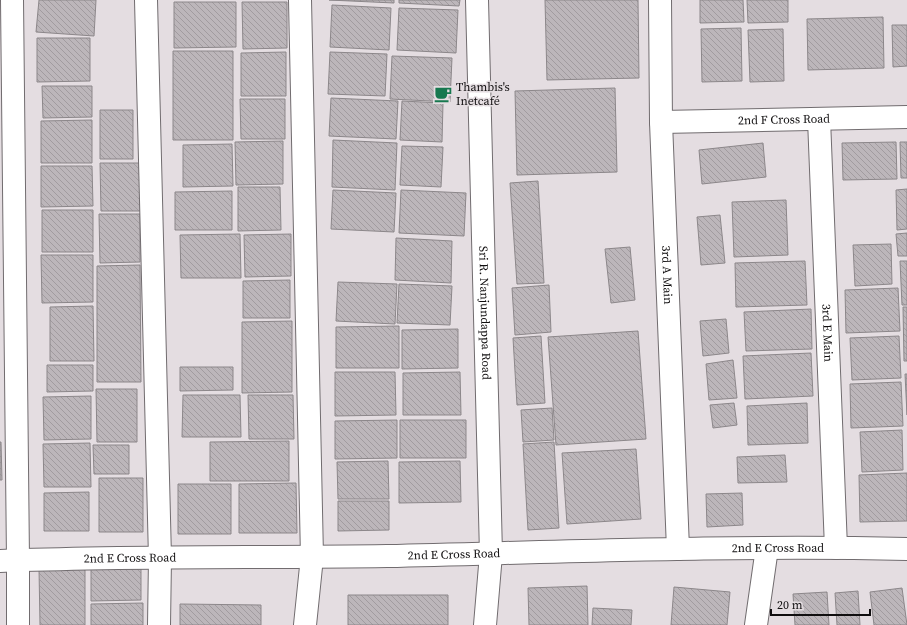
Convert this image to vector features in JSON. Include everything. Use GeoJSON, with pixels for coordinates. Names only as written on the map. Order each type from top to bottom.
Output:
{"type":"FeatureCollection","features":[{"type":"Feature","properties":{"kind":"street"},"geometry":{"type":"LineString","coordinates":[[12,0],[9,560],[18,625]]}},
{"type":"Feature","properties":{"kind":"street"},"geometry":{"type":"LineString","coordinates":[[146,0],[160,558],[159,625]]}},
{"type":"Feature","properties":{"kind":"street"},"geometry":{"type":"LineString","coordinates":[[300,0],[312,557],[305,625]]}},
{"type":"Feature","properties":{"kind":"street","name":"Sri R. Nanjundappa Road"},"geometry":{"type":"LineString","coordinates":[[477,0],[491,554],[485,625]]}},
{"type":"Feature","properties":{"kind":"street","name":"3rd A Main"},"geometry":{"type":"LineString","coordinates":[[660,0],[661,122],[678,549]]}},
{"type":"Feature","properties":{"kind":"street","name":"2nd F Cross Road"},"geometry":{"type":"LineString","coordinates":[[661,122],[907,117]]}},
{"type":"Feature","properties":{"kind":"street","name":"3rd E Main"},"geometry":{"type":"LineString","coordinates":[[819,119],[836,548]]}},
{"type":"Feature","properties":{"kind":"street"},"geometry":{"type":"LineString","coordinates":[[756,625],[767,548]]}},
{"type":"Feature","properties":{"kind":"street","name":"2nd E Cross Road"},"geometry":{"type":"LineString","coordinates":[[9,560],[312,557],[678,549],[907,549]]}},
{"type":"Feature","properties":{"kind":"building"},"geometry":{"type":"Polygon","coordinates":[[[39,0],[96,0],[94,36],[36,32],[39,0]]]}},
{"type":"Feature","properties":{"kind":"building"},"geometry":{"type":"Polygon","coordinates":[[[329,0],[394,0],[394,3],[329,0]]]}},
{"type":"Feature","properties":{"kind":"building"},"geometry":{"type":"Polygon","coordinates":[[[399,0],[460,0],[459,6],[399,3],[399,0]]]}},
{"type":"Feature","properties":{"kind":"building"},"geometry":{"type":"Polygon","coordinates":[[[545,0],[638,0],[639,78],[547,80],[545,0]]]}},
{"type":"Feature","properties":{"kind":"building"},"geometry":{"type":"Polygon","coordinates":[[[700,0],[743,0],[744,22],[700,23],[700,0]]]}},
{"type":"Feature","properties":{"kind":"building"},"geometry":{"type":"Polygon","coordinates":[[[747,0],[788,0],[788,22],[748,23],[747,0]]]}},
{"type":"Feature","properties":{"kind":"building"},"geometry":{"type":"Polygon","coordinates":[[[174,2],[236,2],[236,47],[174,48],[174,2]]]}},
{"type":"Feature","properties":{"kind":"building"},"geometry":{"type":"Polygon","coordinates":[[[242,2],[287,2],[287,48],[243,49],[242,2]]]}},
{"type":"Feature","properties":{"kind":"building"},"geometry":{"type":"Polygon","coordinates":[[[332,5],[391,8],[389,50],[330,47],[332,5]]]}},
{"type":"Feature","properties":{"kind":"building"},"geometry":{"type":"Polygon","coordinates":[[[399,8],[458,10],[456,53],[397,50],[399,8]]]}},
{"type":"Feature","properties":{"kind":"building"},"geometry":{"type":"Polygon","coordinates":[[[883,17],[884,68],[808,70],[807,19],[883,17]]]}},
{"type":"Feature","properties":{"kind":"building"},"geometry":{"type":"Polygon","coordinates":[[[892,25],[907,25],[907,66],[893,67],[892,25]]]}},
{"type":"Feature","properties":{"kind":"building"},"geometry":{"type":"Polygon","coordinates":[[[741,28],[742,81],[702,82],[701,29],[741,28]]]}},
{"type":"Feature","properties":{"kind":"building"},"geometry":{"type":"Polygon","coordinates":[[[783,29],[784,81],[750,82],[748,30],[783,29]]]}},
{"type":"Feature","properties":{"kind":"building"},"geometry":{"type":"Polygon","coordinates":[[[37,38],[90,38],[90,81],[37,82],[37,38]]]}},
{"type":"Feature","properties":{"kind":"building"},"geometry":{"type":"Polygon","coordinates":[[[173,51],[233,51],[233,140],[173,140],[173,51]]]}},
{"type":"Feature","properties":{"kind":"building"},"geometry":{"type":"Polygon","coordinates":[[[286,52],[286,96],[241,96],[241,53],[286,52]]]}},
{"type":"Feature","properties":{"kind":"building"},"geometry":{"type":"Polygon","coordinates":[[[330,52],[387,54],[385,96],[328,94],[330,52]]]}},
{"type":"Feature","properties":{"kind":"building"},"geometry":{"type":"Polygon","coordinates":[[[392,56],[452,58],[450,102],[390,99],[392,56]]]}},
{"type":"Feature","properties":{"kind":"building"},"geometry":{"type":"Polygon","coordinates":[[[42,86],[92,86],[92,117],[43,118],[42,86]]]}},
{"type":"Feature","properties":{"kind":"building"},"geometry":{"type":"Polygon","coordinates":[[[615,88],[617,172],[517,175],[515,91],[615,88]]]}},
{"type":"Feature","properties":{"kind":"building"},"geometry":{"type":"Polygon","coordinates":[[[331,98],[398,101],[396,139],[329,136],[331,98]]]}},
{"type":"Feature","properties":{"kind":"building"},"geometry":{"type":"Polygon","coordinates":[[[240,99],[285,99],[285,139],[241,139],[240,99]]]}},
{"type":"Feature","properties":{"kind":"building"},"geometry":{"type":"Polygon","coordinates":[[[402,101],[443,103],[442,142],[400,140],[402,101]]]}},
{"type":"Feature","properties":{"kind":"building"},"geometry":{"type":"Polygon","coordinates":[[[100,110],[133,110],[133,159],[100,159],[100,110]]]}},
{"type":"Feature","properties":{"kind":"building"},"geometry":{"type":"Polygon","coordinates":[[[92,120],[92,163],[41,163],[41,121],[92,120]]]}},
{"type":"Feature","properties":{"kind":"building"},"geometry":{"type":"Polygon","coordinates":[[[333,140],[397,143],[395,190],[332,187],[333,140]]]}},
{"type":"Feature","properties":{"kind":"building"},"geometry":{"type":"Polygon","coordinates":[[[283,141],[283,184],[236,185],[235,142],[283,141]]]}},
{"type":"Feature","properties":{"kind":"building"},"geometry":{"type":"Polygon","coordinates":[[[896,142],[897,179],[843,180],[842,143],[896,142]]]}},
{"type":"Feature","properties":{"kind":"building"},"geometry":{"type":"Polygon","coordinates":[[[900,142],[907,142],[907,178],[901,178],[900,142]]]}},
{"type":"Feature","properties":{"kind":"building"},"geometry":{"type":"Polygon","coordinates":[[[763,143],[766,177],[702,184],[699,150],[763,143]]]}},
{"type":"Feature","properties":{"kind":"building"},"geometry":{"type":"Polygon","coordinates":[[[232,144],[233,186],[183,187],[183,145],[232,144]]]}},
{"type":"Feature","properties":{"kind":"building"},"geometry":{"type":"Polygon","coordinates":[[[402,146],[443,147],[441,187],[400,185],[402,146]]]}},
{"type":"Feature","properties":{"kind":"building"},"geometry":{"type":"Polygon","coordinates":[[[100,163],[141,163],[141,211],[101,211],[100,163]]]}},
{"type":"Feature","properties":{"kind":"building"},"geometry":{"type":"Polygon","coordinates":[[[41,166],[92,166],[93,206],[41,207],[41,166]]]}},
{"type":"Feature","properties":{"kind":"building"},"geometry":{"type":"Polygon","coordinates":[[[538,181],[544,283],[517,284],[510,183],[538,181]]]}},
{"type":"Feature","properties":{"kind":"building"},"geometry":{"type":"Polygon","coordinates":[[[238,187],[280,187],[281,230],[238,231],[238,187]]]}},
{"type":"Feature","properties":{"kind":"building"},"geometry":{"type":"Polygon","coordinates":[[[907,189],[907,229],[897,230],[896,190],[907,189]]]}},
{"type":"Feature","properties":{"kind":"building"},"geometry":{"type":"Polygon","coordinates":[[[333,190],[396,193],[394,232],[331,229],[333,190]]]}},
{"type":"Feature","properties":{"kind":"building"},"geometry":{"type":"Polygon","coordinates":[[[401,190],[466,193],[464,236],[399,233],[401,190]]]}},
{"type":"Feature","properties":{"kind":"building"},"geometry":{"type":"Polygon","coordinates":[[[232,191],[232,230],[175,230],[175,192],[232,191]]]}},
{"type":"Feature","properties":{"kind":"building"},"geometry":{"type":"Polygon","coordinates":[[[786,200],[788,255],[734,257],[732,202],[786,200]]]}},
{"type":"Feature","properties":{"kind":"building"},"geometry":{"type":"Polygon","coordinates":[[[42,210],[93,210],[93,252],[42,252],[42,210]]]}},
{"type":"Feature","properties":{"kind":"building"},"geometry":{"type":"Polygon","coordinates":[[[99,214],[140,214],[140,262],[100,263],[99,214]]]}},
{"type":"Feature","properties":{"kind":"building"},"geometry":{"type":"Polygon","coordinates":[[[720,215],[725,263],[701,265],[697,217],[720,215]]]}},
{"type":"Feature","properties":{"kind":"building"},"geometry":{"type":"Polygon","coordinates":[[[907,233],[907,256],[898,256],[896,234],[907,233]]]}},
{"type":"Feature","properties":{"kind":"building"},"geometry":{"type":"Polygon","coordinates":[[[240,234],[241,278],[181,278],[180,235],[240,234]]]}},
{"type":"Feature","properties":{"kind":"building"},"geometry":{"type":"Polygon","coordinates":[[[291,234],[291,276],[245,277],[244,235],[291,234]]]}},
{"type":"Feature","properties":{"kind":"building"},"geometry":{"type":"Polygon","coordinates":[[[396,238],[452,241],[451,283],[395,280],[396,238]]]}},
{"type":"Feature","properties":{"kind":"building"},"geometry":{"type":"Polygon","coordinates":[[[891,244],[892,284],[855,286],[853,245],[891,244]]]}},
{"type":"Feature","properties":{"kind":"building"},"geometry":{"type":"Polygon","coordinates":[[[630,247],[635,300],[611,303],[605,249],[630,247]]]}},
{"type":"Feature","properties":{"kind":"building"},"geometry":{"type":"Polygon","coordinates":[[[41,255],[93,255],[93,302],[42,303],[41,255]]]}},
{"type":"Feature","properties":{"kind":"building"},"geometry":{"type":"Polygon","coordinates":[[[805,261],[807,305],[736,307],[735,263],[805,261]]]}},
{"type":"Feature","properties":{"kind":"building"},"geometry":{"type":"Polygon","coordinates":[[[900,261],[907,261],[907,305],[902,305],[900,261]]]}},
{"type":"Feature","properties":{"kind":"building"},"geometry":{"type":"Polygon","coordinates":[[[140,265],[141,382],[97,382],[97,266],[140,265]]]}},
{"type":"Feature","properties":{"kind":"building"},"geometry":{"type":"Polygon","coordinates":[[[290,280],[290,318],[243,318],[243,281],[290,280]]]}},
{"type":"Feature","properties":{"kind":"building"},"geometry":{"type":"Polygon","coordinates":[[[338,282],[397,284],[395,324],[336,321],[338,282]]]}},
{"type":"Feature","properties":{"kind":"building"},"geometry":{"type":"Polygon","coordinates":[[[399,284],[452,286],[450,325],[397,323],[399,284]]]}},
{"type":"Feature","properties":{"kind":"building"},"geometry":{"type":"Polygon","coordinates":[[[549,285],[551,332],[515,335],[512,288],[549,285]]]}},
{"type":"Feature","properties":{"kind":"building"},"geometry":{"type":"Polygon","coordinates":[[[898,288],[900,331],[846,333],[845,290],[898,288]]]}},
{"type":"Feature","properties":{"kind":"building"},"geometry":{"type":"Polygon","coordinates":[[[93,306],[94,361],[50,361],[50,307],[93,306]]]}},
{"type":"Feature","properties":{"kind":"building"},"geometry":{"type":"Polygon","coordinates":[[[903,307],[907,307],[907,361],[904,361],[903,307]]]}},
{"type":"Feature","properties":{"kind":"building"},"geometry":{"type":"Polygon","coordinates":[[[811,309],[812,349],[746,351],[744,312],[811,309]]]}},
{"type":"Feature","properties":{"kind":"building"},"geometry":{"type":"Polygon","coordinates":[[[726,319],[729,353],[703,356],[700,321],[726,319]]]}},
{"type":"Feature","properties":{"kind":"building"},"geometry":{"type":"Polygon","coordinates":[[[292,321],[292,392],[242,393],[242,322],[292,321]]]}},
{"type":"Feature","properties":{"kind":"building"},"geometry":{"type":"Polygon","coordinates":[[[399,326],[399,368],[336,368],[336,327],[399,326]]]}},
{"type":"Feature","properties":{"kind":"building"},"geometry":{"type":"Polygon","coordinates":[[[458,329],[458,368],[402,369],[402,330],[458,329]]]}},
{"type":"Feature","properties":{"kind":"building"},"geometry":{"type":"Polygon","coordinates":[[[638,331],[646,439],[556,445],[548,337],[638,331]]]}},
{"type":"Feature","properties":{"kind":"building"},"geometry":{"type":"Polygon","coordinates":[[[541,336],[545,403],[517,405],[513,338],[541,336]]]}},
{"type":"Feature","properties":{"kind":"building"},"geometry":{"type":"Polygon","coordinates":[[[899,336],[901,378],[852,380],[850,338],[899,336]]]}},
{"type":"Feature","properties":{"kind":"building"},"geometry":{"type":"Polygon","coordinates":[[[811,353],[813,396],[745,399],[743,356],[811,353]]]}},
{"type":"Feature","properties":{"kind":"building"},"geometry":{"type":"Polygon","coordinates":[[[733,360],[737,398],[709,400],[706,364],[733,360]]]}},
{"type":"Feature","properties":{"kind":"building"},"geometry":{"type":"Polygon","coordinates":[[[47,365],[93,365],[93,391],[47,392],[47,365]]]}},
{"type":"Feature","properties":{"kind":"building"},"geometry":{"type":"Polygon","coordinates":[[[180,367],[233,367],[233,390],[180,391],[180,367]]]}},
{"type":"Feature","properties":{"kind":"building"},"geometry":{"type":"Polygon","coordinates":[[[335,372],[395,372],[396,415],[335,416],[335,372]]]}},
{"type":"Feature","properties":{"kind":"building"},"geometry":{"type":"Polygon","coordinates":[[[460,372],[461,415],[403,415],[403,373],[460,372]]]}},
{"type":"Feature","properties":{"kind":"building"},"geometry":{"type":"Polygon","coordinates":[[[905,374],[907,374],[907,415],[905,374]]]}},
{"type":"Feature","properties":{"kind":"building"},"geometry":{"type":"Polygon","coordinates":[[[901,382],[903,426],[851,428],[850,384],[901,382]]]}},
{"type":"Feature","properties":{"kind":"building"},"geometry":{"type":"Polygon","coordinates":[[[96,389],[137,389],[137,442],[97,442],[96,389]]]}},
{"type":"Feature","properties":{"kind":"building"},"geometry":{"type":"Polygon","coordinates":[[[183,395],[240,395],[241,437],[182,437],[183,395]]]}},
{"type":"Feature","properties":{"kind":"building"},"geometry":{"type":"Polygon","coordinates":[[[248,395],[293,395],[294,439],[249,439],[248,395]]]}},
{"type":"Feature","properties":{"kind":"building"},"geometry":{"type":"Polygon","coordinates":[[[91,396],[91,439],[44,440],[43,397],[91,396]]]}},
{"type":"Feature","properties":{"kind":"building"},"geometry":{"type":"Polygon","coordinates":[[[734,403],[737,425],[713,428],[710,405],[734,403]]]}},
{"type":"Feature","properties":{"kind":"building"},"geometry":{"type":"Polygon","coordinates":[[[807,403],[808,443],[748,445],[747,406],[807,403]]]}},
{"type":"Feature","properties":{"kind":"building"},"geometry":{"type":"Polygon","coordinates":[[[552,408],[554,440],[523,442],[521,410],[552,408]]]}},
{"type":"Feature","properties":{"kind":"building"},"geometry":{"type":"Polygon","coordinates":[[[397,420],[397,458],[335,459],[335,421],[397,420]]]}},
{"type":"Feature","properties":{"kind":"building"},"geometry":{"type":"Polygon","coordinates":[[[400,420],[466,420],[466,458],[400,458],[400,420]]]}},
{"type":"Feature","properties":{"kind":"building"},"geometry":{"type":"Polygon","coordinates":[[[902,430],[903,470],[862,472],[860,432],[902,430]]]}},
{"type":"Feature","properties":{"kind":"building"},"geometry":{"type":"Polygon","coordinates":[[[289,441],[289,481],[210,481],[210,442],[289,441]]]}},
{"type":"Feature","properties":{"kind":"building"},"geometry":{"type":"Polygon","coordinates":[[[1,442],[2,480],[0,480],[1,442]]]}},
{"type":"Feature","properties":{"kind":"building"},"geometry":{"type":"Polygon","coordinates":[[[554,442],[559,528],[528,530],[523,444],[554,442]]]}},
{"type":"Feature","properties":{"kind":"building"},"geometry":{"type":"Polygon","coordinates":[[[90,443],[91,487],[44,487],[43,444],[90,443]]]}},
{"type":"Feature","properties":{"kind":"building"},"geometry":{"type":"Polygon","coordinates":[[[93,445],[129,445],[129,474],[94,474],[93,445]]]}},
{"type":"Feature","properties":{"kind":"building"},"geometry":{"type":"Polygon","coordinates":[[[636,449],[641,519],[567,524],[562,453],[636,449]]]}},
{"type":"Feature","properties":{"kind":"building"},"geometry":{"type":"Polygon","coordinates":[[[785,455],[787,482],[738,483],[737,457],[785,455]]]}},
{"type":"Feature","properties":{"kind":"building"},"geometry":{"type":"Polygon","coordinates":[[[388,461],[389,499],[338,499],[337,462],[388,461]]]}},
{"type":"Feature","properties":{"kind":"building"},"geometry":{"type":"Polygon","coordinates":[[[460,461],[461,502],[399,503],[399,462],[460,461]]]}},
{"type":"Feature","properties":{"kind":"building"},"geometry":{"type":"Polygon","coordinates":[[[907,473],[907,521],[860,522],[859,475],[907,473]]]}},
{"type":"Feature","properties":{"kind":"building"},"geometry":{"type":"Polygon","coordinates":[[[99,478],[143,478],[143,532],[99,532],[99,478]]]}},
{"type":"Feature","properties":{"kind":"building"},"geometry":{"type":"Polygon","coordinates":[[[296,483],[297,533],[239,533],[239,484],[296,483]]]}},
{"type":"Feature","properties":{"kind":"building"},"geometry":{"type":"Polygon","coordinates":[[[178,484],[231,484],[231,534],[178,534],[178,484]]]}},
{"type":"Feature","properties":{"kind":"building"},"geometry":{"type":"Polygon","coordinates":[[[89,492],[89,531],[44,531],[44,493],[89,492]]]}},
{"type":"Feature","properties":{"kind":"building"},"geometry":{"type":"Polygon","coordinates":[[[742,493],[743,525],[707,527],[706,494],[742,493]]]}},
{"type":"Feature","properties":{"kind":"building"},"geometry":{"type":"Polygon","coordinates":[[[338,501],[389,501],[389,530],[338,531],[338,501]]]}},
{"type":"Feature","properties":{"kind":"building"},"geometry":{"type":"Polygon","coordinates":[[[85,568],[85,625],[40,625],[39,569],[85,568]]]}},
{"type":"Feature","properties":{"kind":"building"},"geometry":{"type":"Polygon","coordinates":[[[141,568],[141,600],[91,601],[91,569],[141,568]]]}},
{"type":"Feature","properties":{"kind":"building"},"geometry":{"type":"Polygon","coordinates":[[[587,586],[588,625],[529,625],[528,588],[587,586]]]}},
{"type":"Feature","properties":{"kind":"building"},"geometry":{"type":"Polygon","coordinates":[[[674,587],[730,592],[727,625],[671,625],[674,587]]]}},
{"type":"Feature","properties":{"kind":"building"},"geometry":{"type":"Polygon","coordinates":[[[902,588],[907,625],[874,625],[870,592],[902,588]]]}},
{"type":"Feature","properties":{"kind":"building"},"geometry":{"type":"Polygon","coordinates":[[[858,591],[860,625],[837,625],[835,593],[858,591]]]}},
{"type":"Feature","properties":{"kind":"building"},"geometry":{"type":"Polygon","coordinates":[[[827,592],[829,625],[795,625],[793,594],[827,592]]]}},
{"type":"Feature","properties":{"kind":"building"},"geometry":{"type":"Polygon","coordinates":[[[348,595],[448,595],[448,625],[348,625],[348,595]]]}},
{"type":"Feature","properties":{"kind":"building"},"geometry":{"type":"Polygon","coordinates":[[[143,603],[143,625],[91,625],[91,604],[143,603]]]}},
{"type":"Feature","properties":{"kind":"building"},"geometry":{"type":"Polygon","coordinates":[[[180,604],[261,605],[261,625],[180,625],[180,604]]]}},
{"type":"Feature","properties":{"kind":"building"},"geometry":{"type":"Polygon","coordinates":[[[593,608],[632,610],[631,625],[592,625],[593,608]]]}},
{"type":"Feature","properties":{"kind":"place","name":"Thambis's Inetcafé"},"geometry":{"type":"Point","coordinates":[443,94]}}]}
